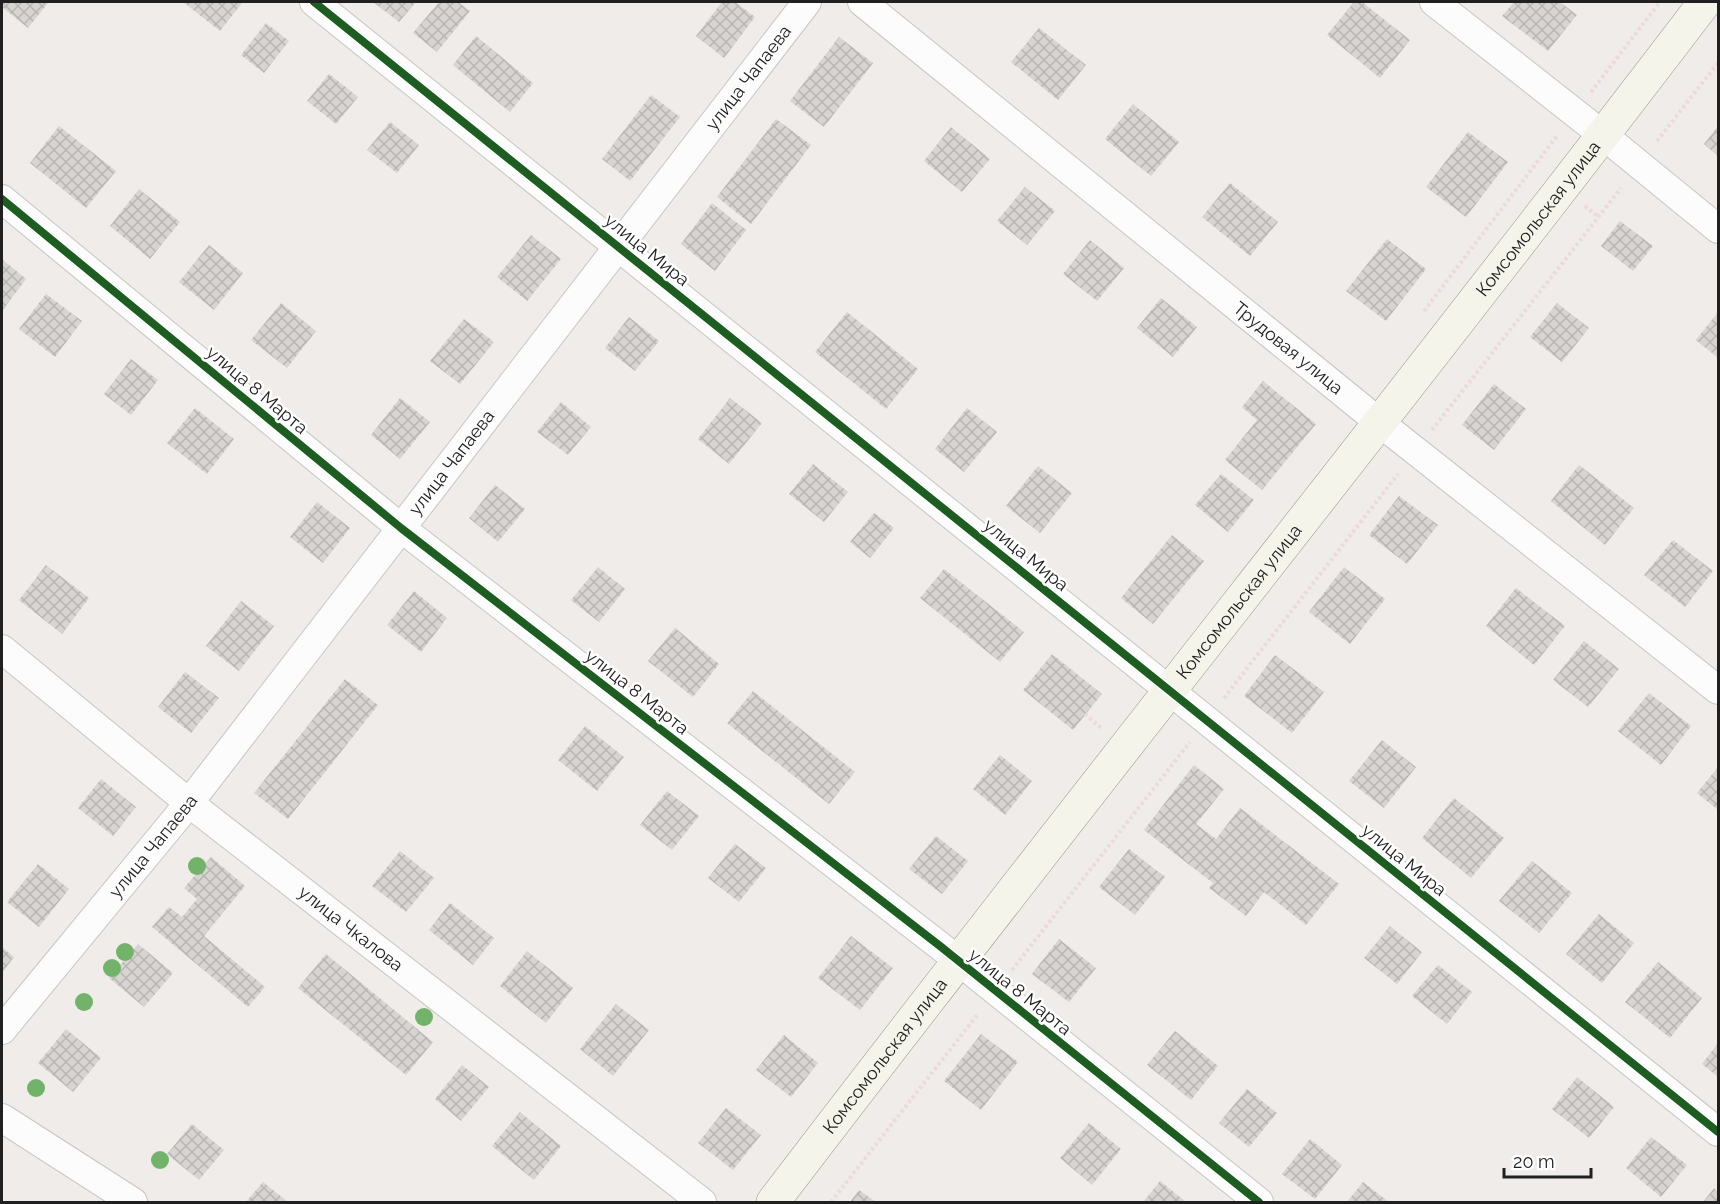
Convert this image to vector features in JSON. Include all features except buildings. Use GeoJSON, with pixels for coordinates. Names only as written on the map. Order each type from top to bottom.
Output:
{"type":"FeatureCollection","features":[{"type":"Feature","properties":{"kind":"street","name":"улица Мира"},"geometry":{"type":"LineString","coordinates":[[314,2],[1719,1132]]}},
{"type":"Feature","properties":{"kind":"street","name":"улица Чапаева"},"geometry":{"type":"LineString","coordinates":[[2,1030],[189,803],[807,2]]}},
{"type":"Feature","properties":{"kind":"street","name":"Трудовая улица"},"geometry":{"type":"LineString","coordinates":[[862,2],[1379,422],[1719,690]]}},
{"type":"Feature","properties":{"kind":"street"},"geometry":{"type":"LineString","coordinates":[[1434,2],[1719,230]]}},
{"type":"Feature","properties":{"kind":"street","name":"Комсомольская улица"},"geometry":{"type":"LineString","coordinates":[[773,1203],[957,961],[1705,2]]}},
{"type":"Feature","properties":{"kind":"street","name":"улица 8 Марта"},"geometry":{"type":"LineString","coordinates":[[2,199],[400,528],[957,961],[1259,1203]]}},
{"type":"Feature","properties":{"kind":"street","name":"улица Чкалова"},"geometry":{"type":"LineString","coordinates":[[2,649],[189,803],[702,1203]]}},
{"type":"Feature","properties":{"kind":"street"},"geometry":{"type":"LineString","coordinates":[[2,1118],[133,1203]]}},
{"type":"Feature","properties":{"kind":"path"},"geometry":{"type":"LineString","coordinates":[[831,1203],[1719,63]]}},
{"type":"Feature","properties":{"kind":"path"},"geometry":{"type":"LineString","coordinates":[[1085,714],[1104,730]]}},
{"type":"Feature","properties":{"kind":"cycle path"},"geometry":{"type":"LineString","coordinates":[[314,2],[1718,1132]]}},
{"type":"Feature","properties":{"kind":"cycle path"},"geometry":{"type":"LineString","coordinates":[[2,199],[401,528],[940,946],[1259,1202]]}}]}
